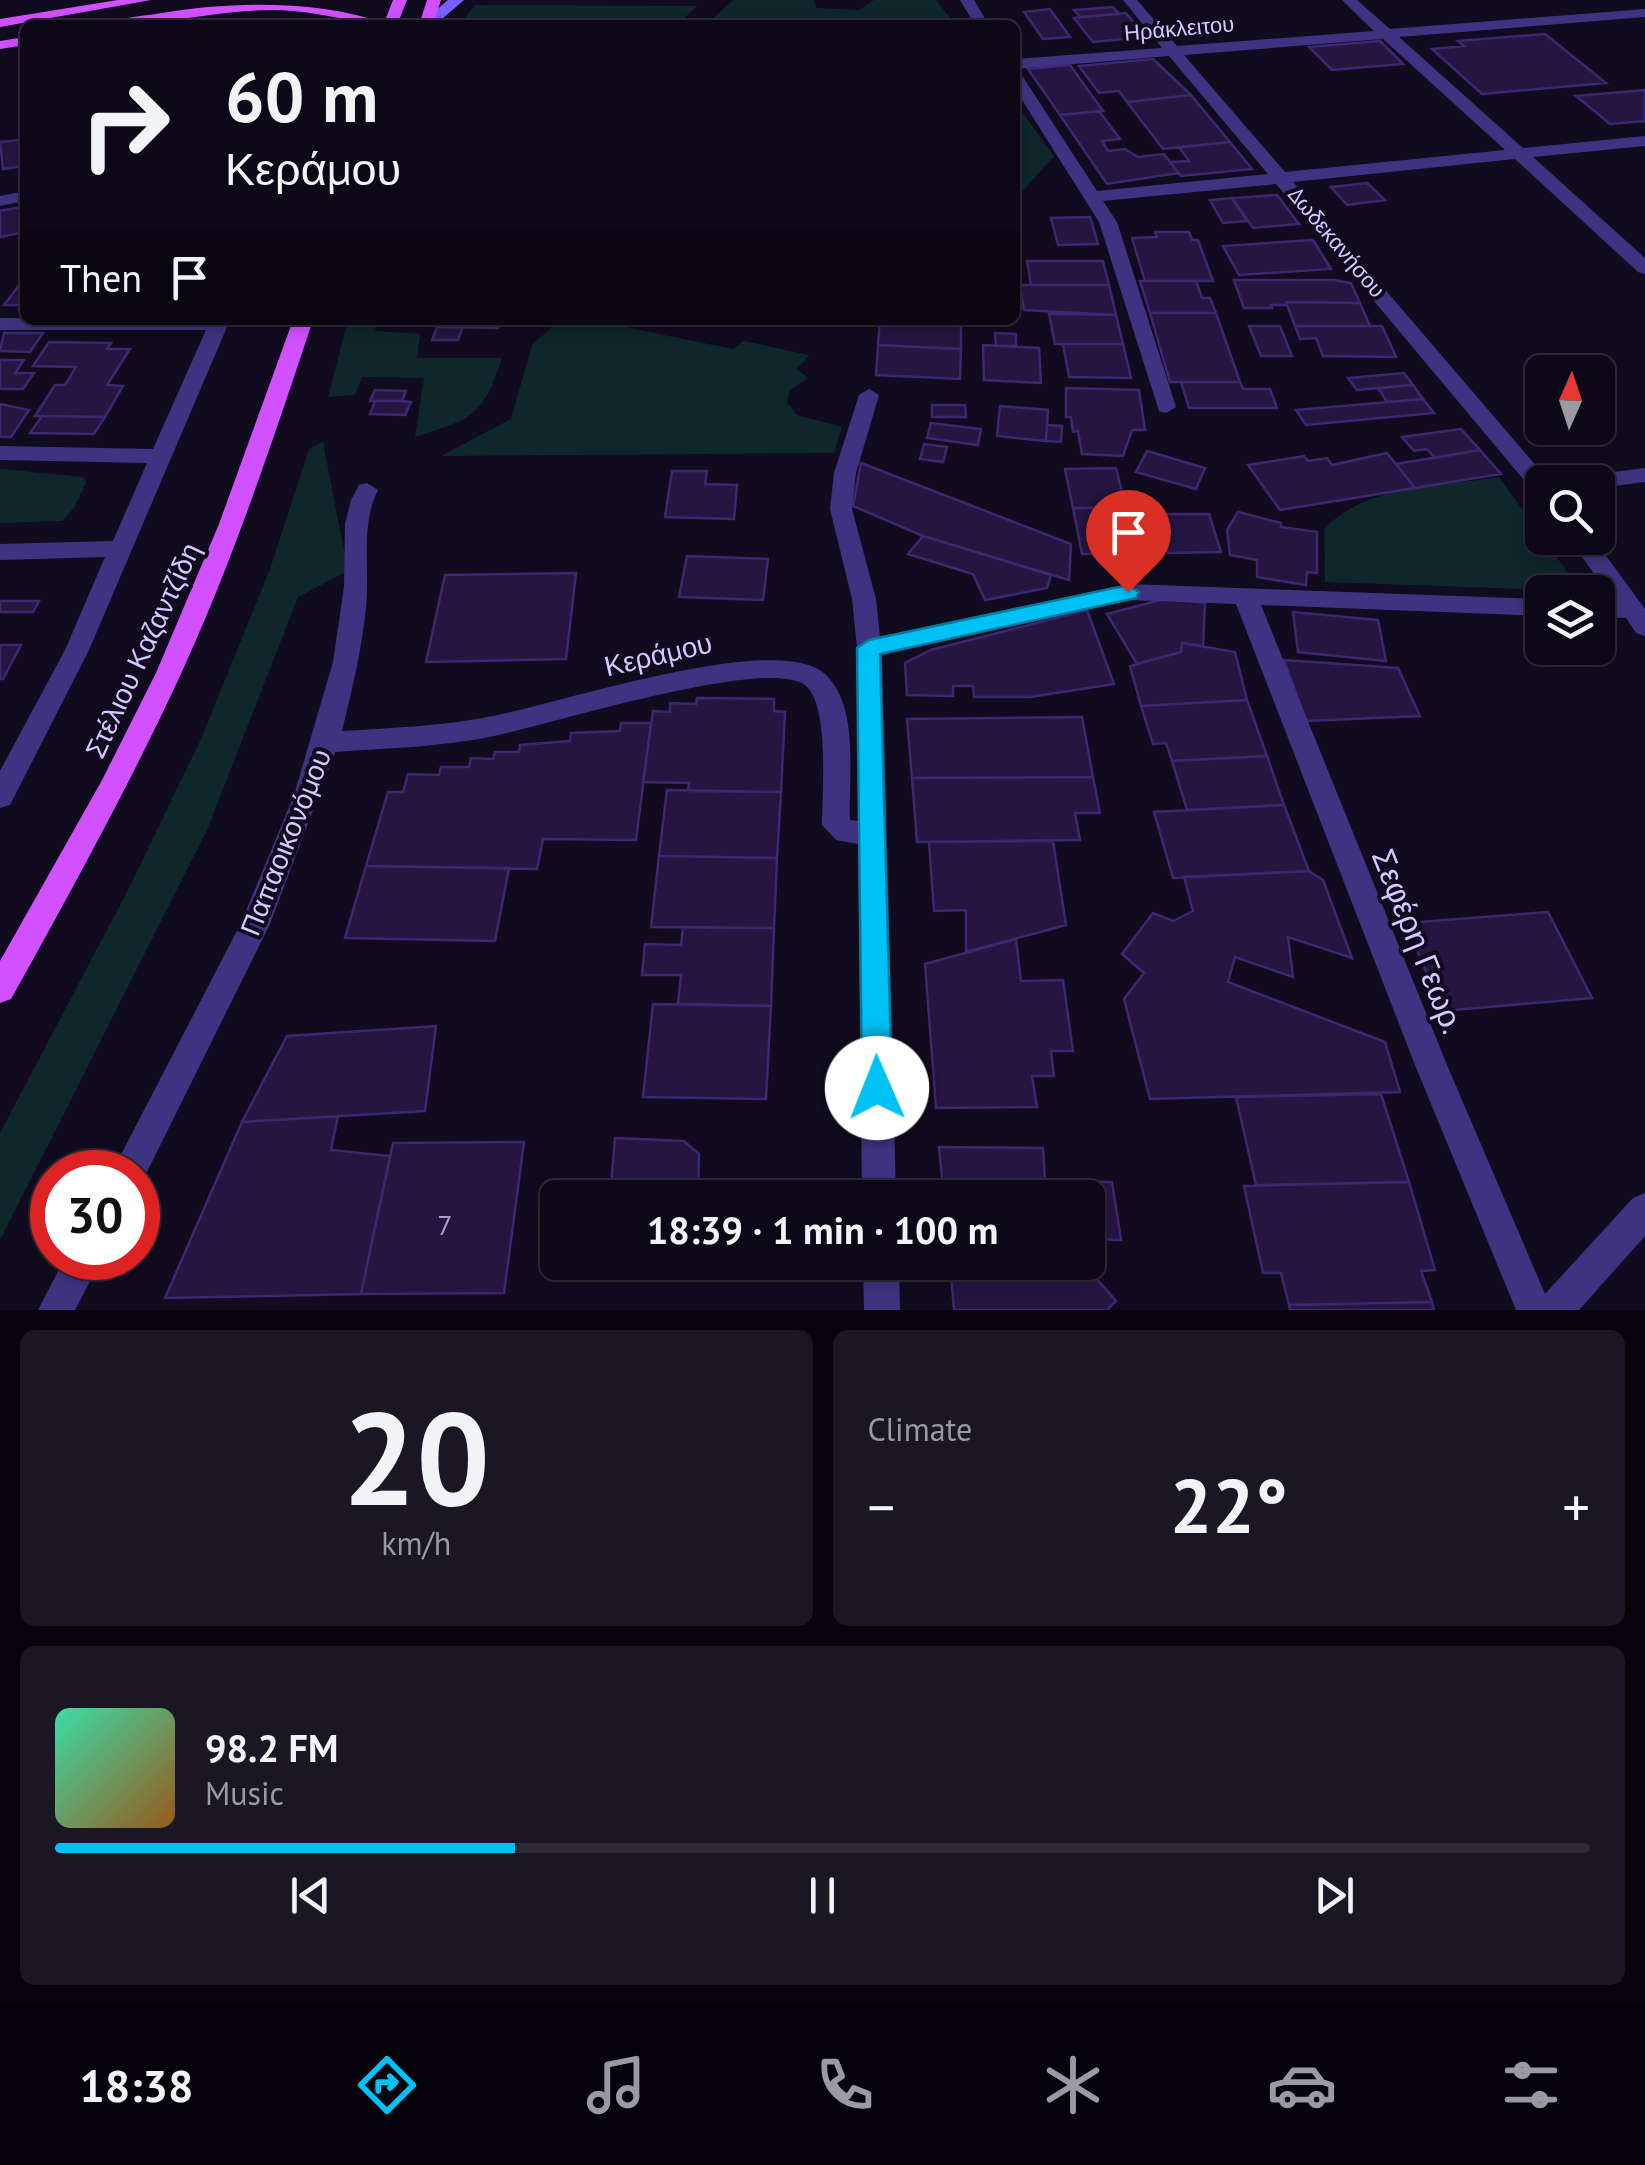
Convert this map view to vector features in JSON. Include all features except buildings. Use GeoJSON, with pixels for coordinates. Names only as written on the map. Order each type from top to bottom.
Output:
{"type":"FeatureCollection","features":[{"type":"Feature","properties":{"kind":"main road"},"geometry":{"type":"LineString","coordinates":[[0,23],[144,0]]}},
{"type":"Feature","properties":{"kind":"main road"},"geometry":{"type":"LineString","coordinates":[[146,20],[258,0]]}},
{"type":"Feature","properties":{"kind":"main road"},"geometry":{"type":"LineString","coordinates":[[210,9],[329,6],[370,20]]}},
{"type":"Feature","properties":{"kind":"main road","name":"Στέλιου Καζαντζίδη"},"geometry":{"type":"LineString","coordinates":[[0,989],[93,822],[170,669],[232,520],[302,325]]}},
{"type":"Feature","properties":{"kind":"street"},"geometry":{"type":"LineString","coordinates":[[432,20],[458,0]]}},
{"type":"Feature","properties":{"kind":"street","name":"Δωδεκανήσου"},"geometry":{"type":"LineString","coordinates":[[1130,0],[1525,466]]}},
{"type":"Feature","properties":{"kind":"street"},"geometry":{"type":"LineString","coordinates":[[1349,0],[1645,268]]}},
{"type":"Feature","properties":{"kind":"street"},"geometry":{"type":"LineString","coordinates":[[1604,0],[1645,28]]}},
{"type":"Feature","properties":{"kind":"street","name":"Ηράκλειτου"},"geometry":{"type":"LineString","coordinates":[[1020,64],[1645,13]]}},
{"type":"Feature","properties":{"kind":"street"},"geometry":{"type":"LineString","coordinates":[[1020,85],[1111,228],[1166,407]]}},
{"type":"Feature","properties":{"kind":"street"},"geometry":{"type":"LineString","coordinates":[[1094,197],[1645,141]]}},
{"type":"Feature","properties":{"kind":"street"},"geometry":{"type":"LineString","coordinates":[[0,796],[77,650],[217,325]]}},
{"type":"Feature","properties":{"kind":"street"},"geometry":{"type":"LineString","coordinates":[[868,394],[845,473],[840,509],[864,598],[869,648],[880,1180]]}},
{"type":"Feature","properties":{"kind":"street"},"geometry":{"type":"LineString","coordinates":[[0,453],[162,456]]}},
{"type":"Feature","properties":{"kind":"street"},"geometry":{"type":"LineString","coordinates":[[1615,479],[1645,476]]}},
{"type":"Feature","properties":{"kind":"street","name":"Παπαοικονόμου"},"geometry":{"type":"LineString","coordinates":[[140,1150],[241,950],[327,742],[348,651],[359,506],[367,490]]}},
{"type":"Feature","properties":{"kind":"street"},"geometry":{"type":"LineString","coordinates":[[0,552],[122,549]]}},
{"type":"Feature","properties":{"kind":"street"},"geometry":{"type":"LineString","coordinates":[[1593,555],[1639,618]]}},
{"type":"Feature","properties":{"kind":"street"},"geometry":{"type":"LineString","coordinates":[[869,648],[1128,592],[1525,606]]}},
{"type":"Feature","properties":{"kind":"street","name":"Σεφέρη Γεωρ."},"geometry":{"type":"LineString","coordinates":[[1245,596],[1430,1066],[1534,1310]]}},
{"type":"Feature","properties":{"kind":"street","name":"Κεράμου"},"geometry":{"type":"LineString","coordinates":[[327,742],[440,736],[718,673],[787,668],[815,679],[832,705],[836,824],[846,832],[871,833]]}},
{"type":"Feature","properties":{"kind":"street"},"geometry":{"type":"LineString","coordinates":[[1555,1310],[1645,1210]]}},
{"type":"Feature","properties":{"kind":"street"},"geometry":{"type":"LineString","coordinates":[[56,1310],[72,1280]]}},
{"type":"Feature","properties":{"kind":"street"},"geometry":{"type":"LineString","coordinates":[[881,1280],[882,1310]]}},
{"type":"Feature","properties":{"kind":"green space"},"geometry":{"type":"Polygon","coordinates":[[[733,0],[814,0],[816,8],[859,10],[874,0],[936,0],[952,20],[711,20],[733,0]]]}},
{"type":"Feature","properties":{"kind":"green space"},"geometry":{"type":"Polygon","coordinates":[[[475,5],[697,6],[682,20],[463,20],[475,5]]]}},
{"type":"Feature","properties":{"kind":"green space"},"geometry":{"type":"Polygon","coordinates":[[[1020,109],[1054,156],[1020,194],[1020,109]]]}},
{"type":"Feature","properties":{"kind":"green space"},"geometry":{"type":"Polygon","coordinates":[[[347,325],[377,325],[375,331],[420,334],[417,358],[502,358],[488,393],[473,413],[415,437],[424,378],[362,377],[355,395],[328,397],[347,325]]]}},
{"type":"Feature","properties":{"kind":"green space"},"geometry":{"type":"Polygon","coordinates":[[[554,325],[615,325],[733,349],[744,341],[809,355],[797,369],[808,378],[790,390],[787,403],[797,415],[842,427],[834,453],[441,456],[511,419],[532,345],[554,325]]]}},
{"type":"Feature","properties":{"kind":"green space"},"geometry":{"type":"Polygon","coordinates":[[[323,442],[348,571],[298,597],[207,830],[45,1150],[30,1150],[30,1181],[0,1240],[0,1133],[128,890],[201,739],[270,569],[309,449],[323,442]]]}},
{"type":"Feature","properties":{"kind":"green space"},"geometry":{"type":"Polygon","coordinates":[[[0,469],[84,477],[86,483],[74,508],[62,521],[0,523],[0,469]]]}},
{"type":"Feature","properties":{"kind":"green space"},"geometry":{"type":"Polygon","coordinates":[[[1499,477],[1525,513],[1525,555],[1555,555],[1569,575],[1525,575],[1525,589],[1325,582],[1324,530],[1340,515],[1382,496],[1499,477]]]}},
{"type":"Feature","properties":{"kind":"route"},"geometry":{"type":"LineString","coordinates":[[877,1088],[869,648],[1128,592]]}}]}
